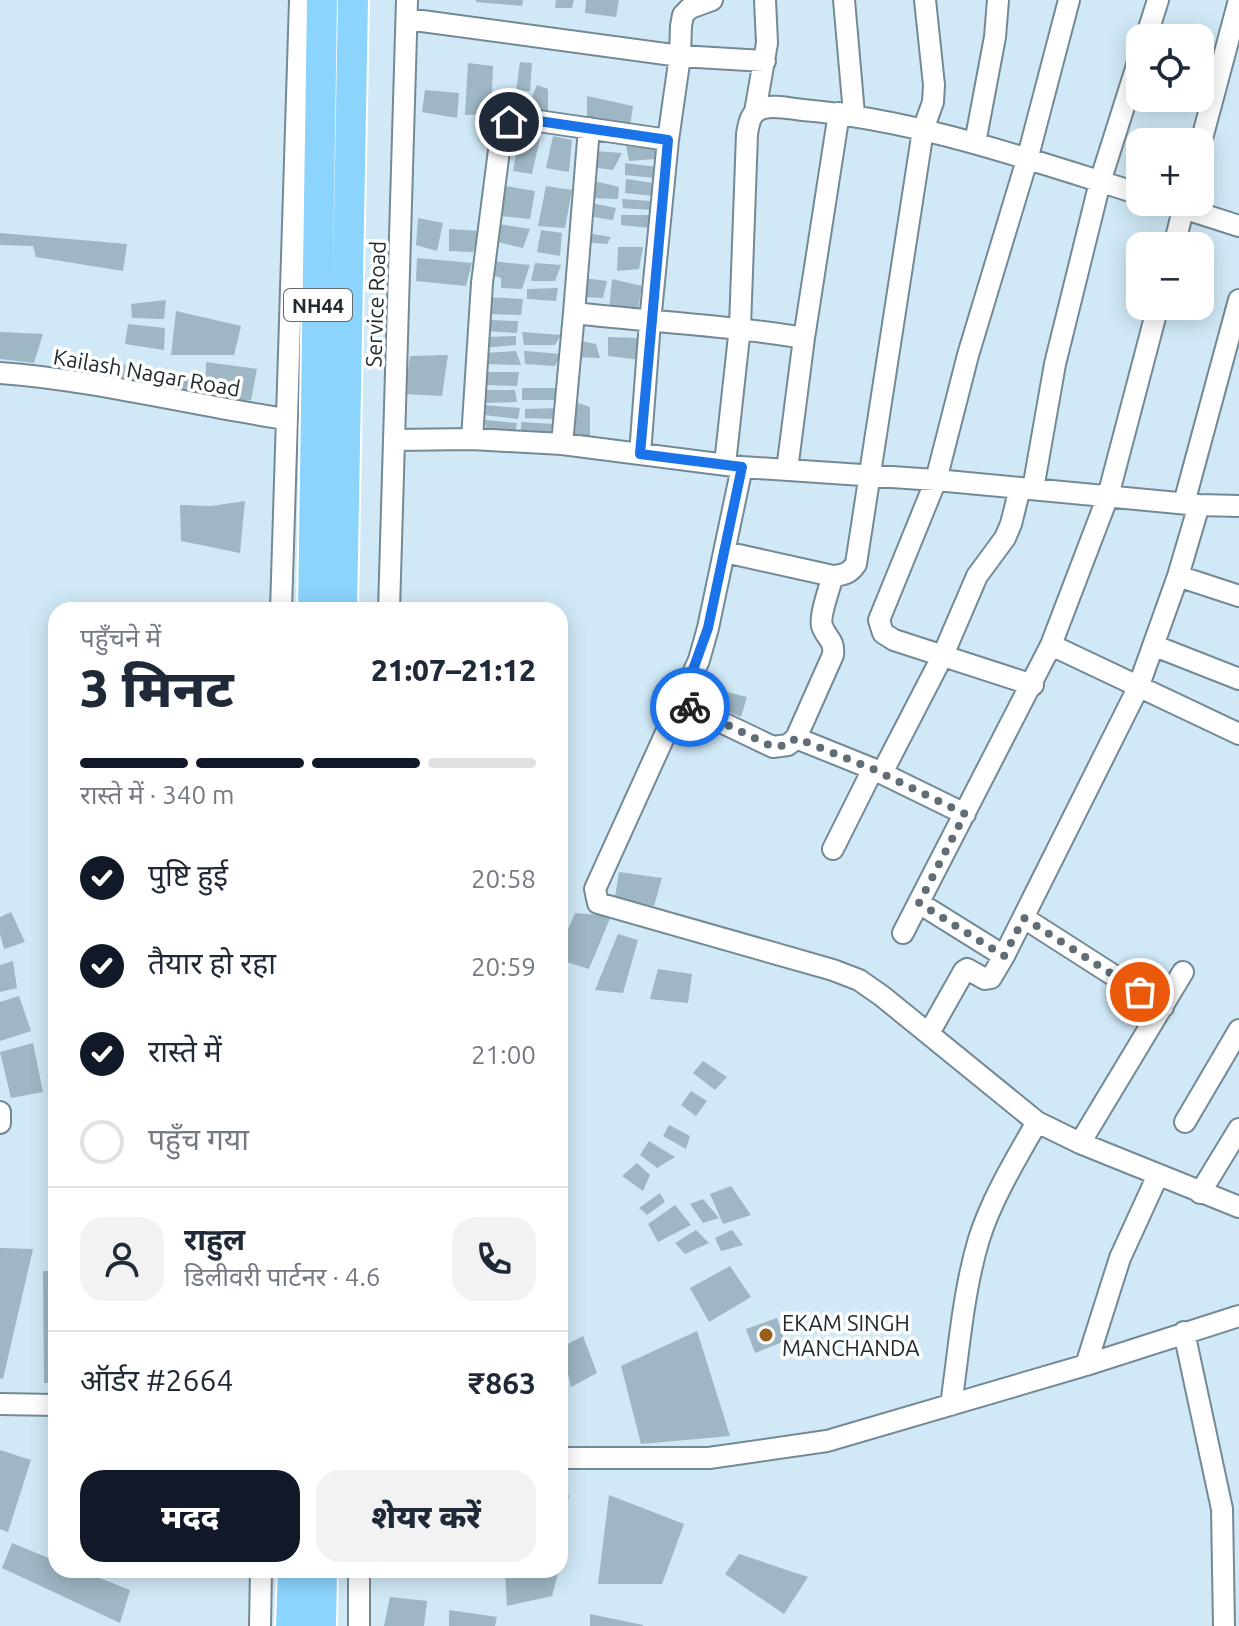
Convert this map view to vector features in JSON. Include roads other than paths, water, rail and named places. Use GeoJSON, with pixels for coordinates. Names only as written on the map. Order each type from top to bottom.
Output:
{"type":"FeatureCollection","features":[{"type":"Feature","properties":{"kind":"highway","name":"NH44"},"geometry":{"type":"LineString","coordinates":[[313,602],[322,0]]}},
{"type":"Feature","properties":{"kind":"highway","name":"NH44"},"geometry":{"type":"LineString","coordinates":[[342,602],[353,0]]}},
{"type":"Feature","properties":{"kind":"highway"},"geometry":{"type":"LineString","coordinates":[[291,1626],[293,1578]]}},
{"type":"Feature","properties":{"kind":"highway"},"geometry":{"type":"LineString","coordinates":[[321,1626],[322,1578]]}},
{"type":"Feature","properties":{"kind":"street"},"geometry":{"type":"LineString","coordinates":[[281,602],[300,0]]}},
{"type":"Feature","properties":{"kind":"street"},"geometry":{"type":"LineString","coordinates":[[640,454],[650,322],[683,15],[690,8],[712,0]]}},
{"type":"Feature","properties":{"kind":"street"},"geometry":{"type":"LineString","coordinates":[[765,0],[765,61],[755,112],[747,134],[734,465],[725,552],[708,628],[681,703],[595,889],[598,903],[859,980],[1037,1122],[1080,1143],[1239,1207]]}},
{"type":"Feature","properties":{"kind":"street"},"geometry":{"type":"LineString","coordinates":[[787,470],[804,338],[847,114],[844,0]]}},
{"type":"Feature","properties":{"kind":"street"},"geometry":{"type":"LineString","coordinates":[[725,552],[833,576],[851,571],[859,556],[867,477],[923,130],[933,102],[925,0]]}},
{"type":"Feature","properties":{"kind":"street"},"geometry":{"type":"LineString","coordinates":[[975,143],[995,37],[998,0]]}},
{"type":"Feature","properties":{"kind":"street"},"geometry":{"type":"LineString","coordinates":[[1033,685],[888,637],[883,633],[879,620],[936,480],[968,355],[1027,160],[1069,0]]}},
{"type":"Feature","properties":{"kind":"street"},"geometry":{"type":"LineString","coordinates":[[1150,24],[1158,0]]}},
{"type":"Feature","properties":{"kind":"street"},"geometry":{"type":"LineString","coordinates":[[1205,128],[1239,0]]}},
{"type":"Feature","properties":{"kind":"street"},"geometry":{"type":"LineString","coordinates":[[407,9],[680,56],[765,61]]}},
{"type":"Feature","properties":{"kind":"street","name":"Service Road"},"geometry":{"type":"LineString","coordinates":[[389,602],[407,9]]}},
{"type":"Feature","properties":{"kind":"street"},"geometry":{"type":"LineString","coordinates":[[833,849],[943,655],[977,576],[1005,538],[1026,489],[1100,182],[1126,100]]}},
{"type":"Feature","properties":{"kind":"street"},"geometry":{"type":"LineString","coordinates":[[755,112],[771,107],[847,114],[975,143],[1126,190]]}},
{"type":"Feature","properties":{"kind":"street"},"geometry":{"type":"LineString","coordinates":[[472,439],[482,283],[502,127],[518,118],[668,140]]}},
{"type":"Feature","properties":{"kind":"street"},"geometry":{"type":"LineString","coordinates":[[562,444],[589,128]]}},
{"type":"Feature","properties":{"kind":"street"},"geometry":{"type":"LineString","coordinates":[[1211,216],[1239,226]]}},
{"type":"Feature","properties":{"kind":"street"},"geometry":{"type":"LineString","coordinates":[[929,1033],[964,971],[967,969],[985,979],[991,978],[1138,688],[1178,576],[1191,504],[1239,300]]}},
{"type":"Feature","properties":{"kind":"street"},"geometry":{"type":"LineString","coordinates":[[574,313],[650,322],[740,327],[804,338]]}},
{"type":"Feature","properties":{"kind":"street"},"geometry":{"type":"LineString","coordinates":[[903,933],[1051,645],[1108,496],[1154,320]]}},
{"type":"Feature","properties":{"kind":"street","name":"Kailash Nagar Road"},"geometry":{"type":"LineString","coordinates":[[0,373],[58,379],[214,409],[286,419]]}},
{"type":"Feature","properties":{"kind":"street"},"geometry":{"type":"LineString","coordinates":[[394,440],[472,439],[562,444],[787,470],[1239,506]]}},
{"type":"Feature","properties":{"kind":"street"},"geometry":{"type":"LineString","coordinates":[[681,703],[773,747],[788,745],[796,738],[833,655],[833,640],[824,630],[821,620],[833,576]]}},
{"type":"Feature","properties":{"kind":"street"},"geometry":{"type":"LineString","coordinates":[[1178,576],[1239,596]]}},
{"type":"Feature","properties":{"kind":"street"},"geometry":{"type":"LineString","coordinates":[[1051,645],[1239,734]]}},
{"type":"Feature","properties":{"kind":"street"},"geometry":{"type":"LineString","coordinates":[[1155,646],[1239,679]]}},
{"type":"Feature","properties":{"kind":"street"},"geometry":{"type":"LineString","coordinates":[[796,738],[878,771],[965,814]]}},
{"type":"Feature","properties":{"kind":"street"},"geometry":{"type":"LineString","coordinates":[[919,903],[1004,956]]}},
{"type":"Feature","properties":{"kind":"street"},"geometry":{"type":"LineString","coordinates":[[1024,918],[1163,1007]]}},
{"type":"Feature","properties":{"kind":"street"},"geometry":{"type":"LineString","coordinates":[[1080,1143],[1183,972]]}},
{"type":"Feature","properties":{"kind":"street"},"geometry":{"type":"LineString","coordinates":[[1185,1122],[1239,1030]]}},
{"type":"Feature","properties":{"kind":"street"},"geometry":{"type":"LineString","coordinates":[[0,1112],[0,1123]]}},
{"type":"Feature","properties":{"kind":"street"},"geometry":{"type":"LineString","coordinates":[[951,1405],[971,1268],[980,1236],[1008,1173],[1037,1122]]}},
{"type":"Feature","properties":{"kind":"street"},"geometry":{"type":"LineString","coordinates":[[1200,1193],[1239,1129]]}},
{"type":"Feature","properties":{"kind":"street"},"geometry":{"type":"LineString","coordinates":[[1086,1365],[1120,1258],[1158,1175]]}},
{"type":"Feature","properties":{"kind":"street"},"geometry":{"type":"LineString","coordinates":[[568,1458],[709,1458],[827,1441],[1086,1365],[1239,1316]]}},
{"type":"Feature","properties":{"kind":"street"},"geometry":{"type":"LineString","coordinates":[[1184,1332],[1231,1509],[1231,1592],[1224,1626]]}},
{"type":"Feature","properties":{"kind":"street"},"geometry":{"type":"LineString","coordinates":[[0,1404],[48,1405]]}},
{"type":"Feature","properties":{"kind":"street"},"geometry":{"type":"LineString","coordinates":[[260,1626],[261,1578]]}},
{"type":"Feature","properties":{"kind":"street"},"geometry":{"type":"LineString","coordinates":[[359,1578],[359,1626]]}},
{"type":"Feature","properties":{"kind":"place","name":"EKAM SINGH MANCHANDA"},"geometry":{"type":"Point","coordinates":[766,1335]}}]}
